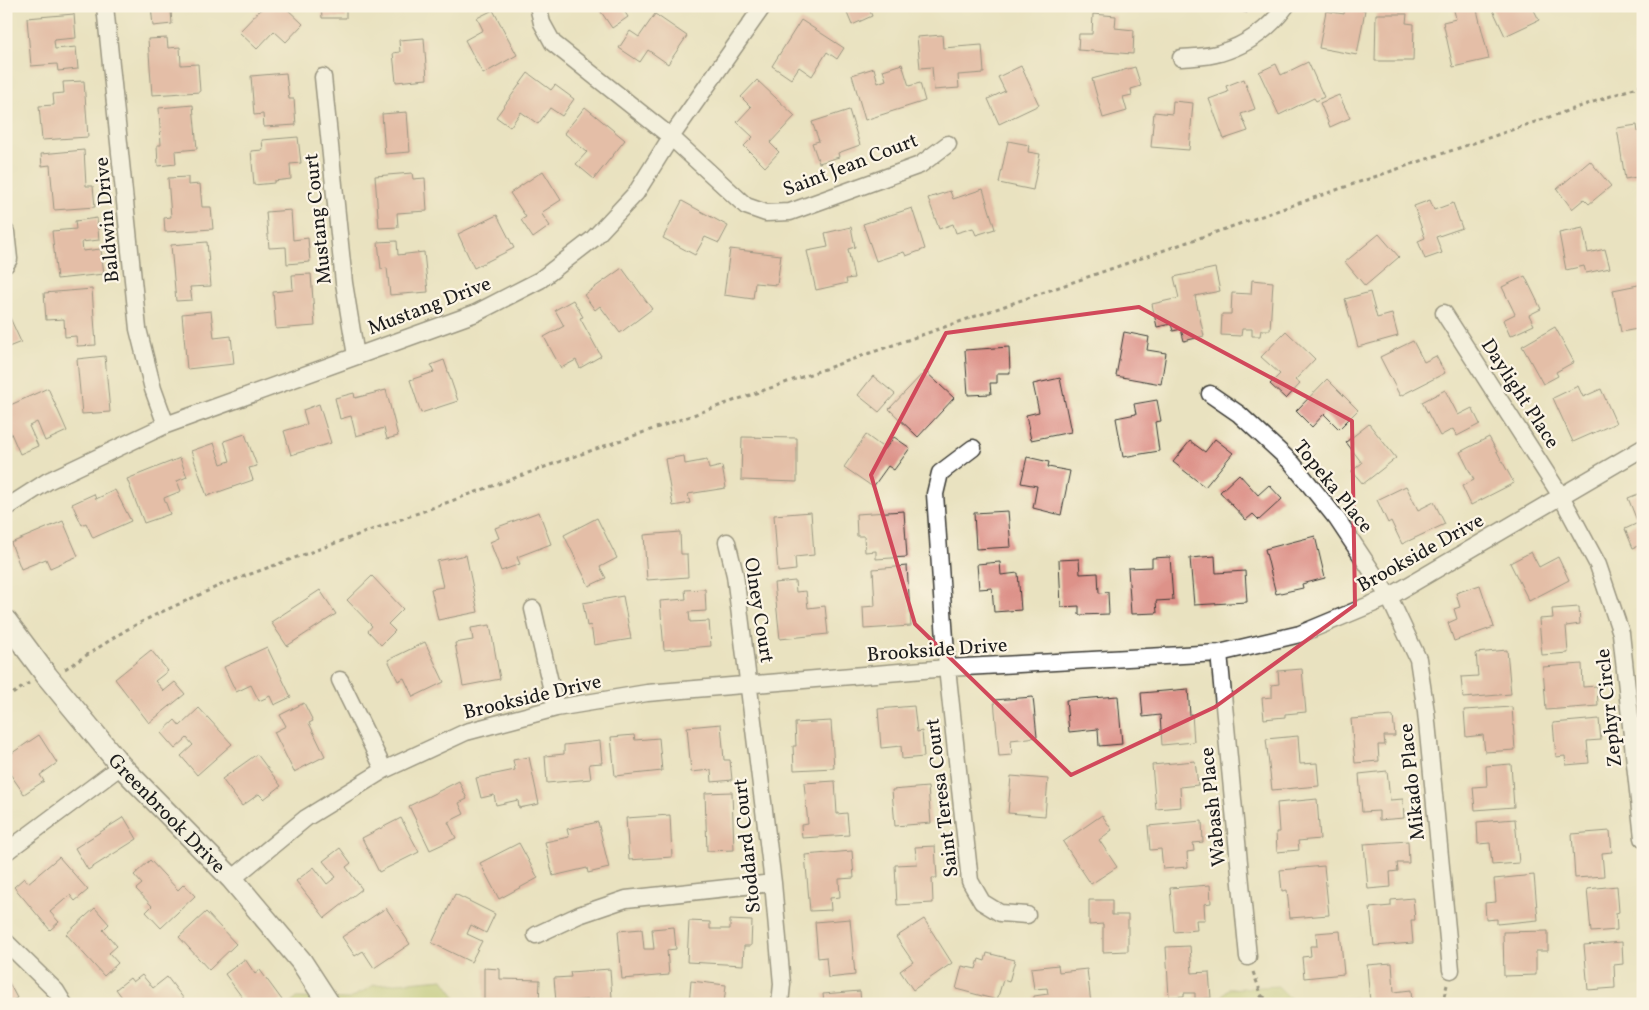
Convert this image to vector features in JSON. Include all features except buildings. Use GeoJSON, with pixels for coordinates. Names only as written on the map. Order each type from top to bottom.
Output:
{"type":"FeatureCollection","features":[{"type":"Feature","properties":{"kind":"street","name":"Baldwin Drive"},"geometry":{"type":"LineString","coordinates":[[106,6],[138,329],[153,390],[166,426]]}},
{"type":"Feature","properties":{"kind":"street","name":"Saint Jean Court"},"geometry":{"type":"LineString","coordinates":[[538,6],[542,23],[553,42],[671,137],[746,206],[766,213],[790,212],[920,165],[948,144]]}},
{"type":"Feature","properties":{"kind":"street","name":"Mustang Drive"},"geometry":{"type":"LineString","coordinates":[[6,508],[48,481],[166,426],[476,313],[540,280],[593,239],[636,193],[671,137],[763,6]]}},
{"type":"Feature","properties":{"kind":"street"},"geometry":{"type":"LineString","coordinates":[[1181,58],[1219,54],[1256,37],[1276,20],[1286,6]]}},
{"type":"Feature","properties":{"kind":"street","name":"Mustang Court"},"geometry":{"type":"LineString","coordinates":[[323,77],[344,283],[356,356]]}},
{"type":"Feature","properties":{"kind":"street"},"geometry":{"type":"LineString","coordinates":[[6,232],[9,259],[6,264]]}},
{"type":"Feature","properties":{"kind":"street","name":"Daylight Place"},"geometry":{"type":"LineString","coordinates":[[1444,313],[1562,496]]}},
{"type":"Feature","properties":{"kind":"street","name":"Topeka Place"},"geometry":{"type":"LineString","coordinates":[[1210,394],[1239,414],[1292,462],[1337,519],[1389,597]]}},
{"type":"Feature","properties":{"kind":"street","name":"Saint Teresa Court"},"geometry":{"type":"LineString","coordinates":[[973,448],[940,473],[935,494],[947,668],[970,881],[982,902],[1000,913],[1027,916]]}},
{"type":"Feature","properties":{"kind":"street","name":"Brookside Drive"},"geometry":{"type":"LineString","coordinates":[[232,879],[306,818],[384,770],[466,732],[556,708],[647,693],[750,684],[947,668],[1219,653],[1300,634],[1389,597],[1643,448]]}},
{"type":"Feature","properties":{"kind":"street","name":"Zephyr Circle"},"geometry":{"type":"LineString","coordinates":[[1562,496],[1598,565],[1621,633],[1643,838]]}},
{"type":"Feature","properties":{"kind":"street","name":"Olney Court"},"geometry":{"type":"LineString","coordinates":[[727,542],[735,575],[750,684]]}},
{"type":"Feature","properties":{"kind":"street","name":"Mikado Place"},"geometry":{"type":"LineString","coordinates":[[1389,597],[1418,660],[1426,712],[1451,970]]}},
{"type":"Feature","properties":{"kind":"street"},"geometry":{"type":"LineString","coordinates":[[534,609],[556,708]]}},
{"type":"Feature","properties":{"kind":"street","name":"Greenbrook Drive"},"geometry":{"type":"LineString","coordinates":[[6,620],[47,676],[121,766],[232,879],[301,961],[329,1004]]}},
{"type":"Feature","properties":{"kind":"street","name":"Wabash Place"},"geometry":{"type":"LineString","coordinates":[[1219,653],[1248,957]]}},
{"type":"Feature","properties":{"kind":"street"},"geometry":{"type":"LineString","coordinates":[[340,680],[384,770]]}},
{"type":"Feature","properties":{"kind":"street","name":"Stoddard Court"},"geometry":{"type":"LineString","coordinates":[[750,684],[773,883],[782,984],[780,1004]]}},
{"type":"Feature","properties":{"kind":"street"},"geometry":{"type":"LineString","coordinates":[[6,852],[121,766]]}},
{"type":"Feature","properties":{"kind":"street"},"geometry":{"type":"LineString","coordinates":[[536,935],[579,915],[626,899],[773,883]]}},
{"type":"Feature","properties":{"kind":"street"},"geometry":{"type":"LineString","coordinates":[[6,942],[56,991],[64,1004]]}},
{"type":"Feature","properties":{"kind":"path"},"geometry":{"type":"LineString","coordinates":[[66,668],[126,630],[223,584],[553,464],[1342,188],[1643,85]]}},
{"type":"Feature","properties":{"kind":"path"},"geometry":{"type":"LineString","coordinates":[[6,698],[32,680]]}},
{"type":"Feature","properties":{"kind":"path"},"geometry":{"type":"LineString","coordinates":[[1248,957],[1262,996],[1276,1004]]}},
{"type":"Feature","properties":{"kind":"path"},"geometry":{"type":"LineString","coordinates":[[1253,1004],[1262,996]]}},
{"type":"Feature","properties":{"kind":"highlighted area"},"geometry":{"type":"Polygon","coordinates":[[[1139,307],[1352,421],[1355,605],[1215,707],[1071,775],[915,624],[871,475],[946,333],[1139,307]]]}},
{"type":"Feature","properties":{"kind":"green space"},"geometry":{"type":"Polygon","coordinates":[[[443,979],[460,1004],[290,1004],[297,998],[350,999],[374,985],[443,979]]]}},
{"type":"Feature","properties":{"kind":"green space"},"geometry":{"type":"Polygon","coordinates":[[[1278,986],[1293,1001],[1355,998],[1356,1004],[1215,1004],[1228,989],[1278,986]]]}}]}
